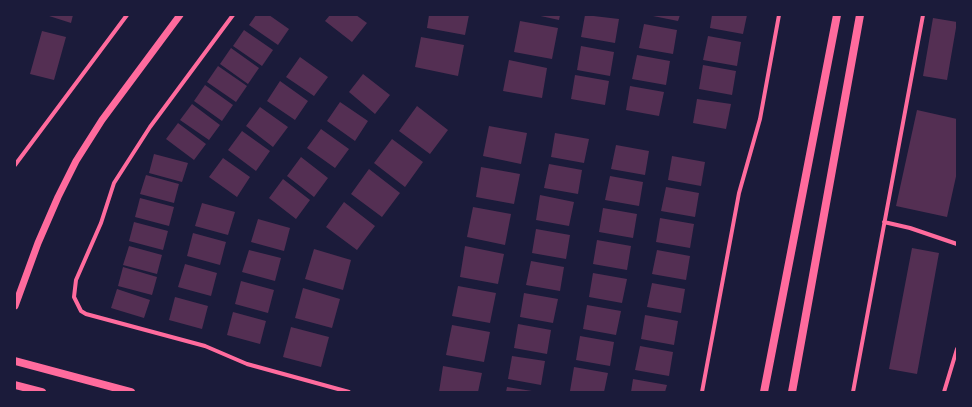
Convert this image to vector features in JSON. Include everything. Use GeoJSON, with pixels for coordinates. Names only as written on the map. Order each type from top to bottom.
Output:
{"type":"FeatureCollection","features":[{"type":"Feature","properties":{"kind":"main road"},"geometry":{"type":"LineString","coordinates":[[764,392],[837,15]]}},
{"type":"Feature","properties":{"kind":"main road"},"geometry":{"type":"LineString","coordinates":[[792,392],[860,15]]}},
{"type":"Feature","properties":{"kind":"main road"},"geometry":{"type":"LineString","coordinates":[[15,361],[131,392]]}},
{"type":"Feature","properties":{"kind":"main road"},"geometry":{"type":"LineString","coordinates":[[15,385],[42,392]]}},
{"type":"Feature","properties":{"kind":"street"},"geometry":{"type":"LineString","coordinates":[[15,165],[127,15]]}},
{"type":"Feature","properties":{"kind":"street"},"geometry":{"type":"LineString","coordinates":[[15,306],[38,243],[76,161],[102,120],[180,15]]}},
{"type":"Feature","properties":{"kind":"street"},"geometry":{"type":"LineString","coordinates":[[233,15],[150,127],[114,183],[101,223],[76,280],[74,297],[81,311],[86,314],[205,346],[247,364],[349,392]]}},
{"type":"Feature","properties":{"kind":"street"},"geometry":{"type":"LineString","coordinates":[[702,392],[739,193],[760,119],[780,15]]}},
{"type":"Feature","properties":{"kind":"street"},"geometry":{"type":"LineString","coordinates":[[853,392],[923,15]]}},
{"type":"Feature","properties":{"kind":"street"},"geometry":{"type":"LineString","coordinates":[[884,222],[910,228],[957,244]]}},
{"type":"Feature","properties":{"kind":"street"},"geometry":{"type":"LineString","coordinates":[[944,392],[957,349]]}},
{"type":"Feature","properties":{"kind":"building"},"geometry":{"type":"Polygon","coordinates":[[[46,15],[73,15],[71,23],[46,15]]]}},
{"type":"Feature","properties":{"kind":"building"},"geometry":{"type":"Polygon","coordinates":[[[256,15],[269,15],[289,29],[278,45],[249,25],[256,15]]]}},
{"type":"Feature","properties":{"kind":"building"},"geometry":{"type":"Polygon","coordinates":[[[330,15],[356,15],[367,23],[352,42],[325,21],[330,15]]]}},
{"type":"Feature","properties":{"kind":"building"},"geometry":{"type":"Polygon","coordinates":[[[429,15],[469,15],[465,35],[427,28],[429,15]]]}},
{"type":"Feature","properties":{"kind":"building"},"geometry":{"type":"Polygon","coordinates":[[[536,15],[560,15],[559,20],[536,15]]]}},
{"type":"Feature","properties":{"kind":"building"},"geometry":{"type":"Polygon","coordinates":[[[585,15],[619,19],[615,43],[581,37],[585,15]]]}},
{"type":"Feature","properties":{"kind":"building"},"geometry":{"type":"Polygon","coordinates":[[[648,15],[680,15],[678,21],[648,15]]]}},
{"type":"Feature","properties":{"kind":"building"},"geometry":{"type":"Polygon","coordinates":[[[712,15],[747,15],[743,34],[710,28],[712,15]]]}},
{"type":"Feature","properties":{"kind":"building"},"geometry":{"type":"Polygon","coordinates":[[[933,18],[957,22],[947,80],[923,76],[933,18]]]}},
{"type":"Feature","properties":{"kind":"building"},"geometry":{"type":"Polygon","coordinates":[[[520,21],[558,28],[552,59],[514,52],[520,21]]]}},
{"type":"Feature","properties":{"kind":"building"},"geometry":{"type":"Polygon","coordinates":[[[644,24],[677,30],[673,54],[639,48],[644,24]]]}},
{"type":"Feature","properties":{"kind":"building"},"geometry":{"type":"Polygon","coordinates":[[[244,30],[273,50],[262,66],[233,46],[244,30]]]}},
{"type":"Feature","properties":{"kind":"building"},"geometry":{"type":"Polygon","coordinates":[[[42,31],[66,37],[54,80],[30,74],[42,31]]]}},
{"type":"Feature","properties":{"kind":"building"},"geometry":{"type":"Polygon","coordinates":[[[708,36],[741,42],[737,66],[703,60],[708,36]]]}},
{"type":"Feature","properties":{"kind":"building"},"geometry":{"type":"Polygon","coordinates":[[[421,37],[464,45],[458,76],[415,67],[421,37]]]}},
{"type":"Feature","properties":{"kind":"building"},"geometry":{"type":"Polygon","coordinates":[[[581,46],[614,52],[610,76],[577,70],[581,46]]]}},
{"type":"Feature","properties":{"kind":"building"},"geometry":{"type":"Polygon","coordinates":[[[231,48],[259,68],[248,84],[220,64],[231,48]]]}},
{"type":"Feature","properties":{"kind":"building"},"geometry":{"type":"Polygon","coordinates":[[[637,55],[670,61],[666,85],[632,79],[637,55]]]}},
{"type":"Feature","properties":{"kind":"building"},"geometry":{"type":"Polygon","coordinates":[[[300,57],[328,77],[314,96],[286,77],[300,57]]]}},
{"type":"Feature","properties":{"kind":"building"},"geometry":{"type":"Polygon","coordinates":[[[509,60],[547,68],[542,98],[503,91],[509,60]]]}},
{"type":"Feature","properties":{"kind":"building"},"geometry":{"type":"Polygon","coordinates":[[[703,65],[736,71],[732,95],[699,89],[703,65]]]}},
{"type":"Feature","properties":{"kind":"building"},"geometry":{"type":"Polygon","coordinates":[[[218,66],[247,86],[236,102],[207,82],[218,66]]]}},
{"type":"Feature","properties":{"kind":"building"},"geometry":{"type":"Polygon","coordinates":[[[363,74],[390,95],[375,114],[349,92],[363,74]]]}},
{"type":"Feature","properties":{"kind":"building"},"geometry":{"type":"Polygon","coordinates":[[[575,75],[609,81],[605,105],[571,99],[575,75]]]}},
{"type":"Feature","properties":{"kind":"building"},"geometry":{"type":"Polygon","coordinates":[[[280,81],[308,101],[295,120],[267,101],[280,81]]]}},
{"type":"Feature","properties":{"kind":"building"},"geometry":{"type":"Polygon","coordinates":[[[205,85],[233,105],[222,121],[194,101],[205,85]]]}},
{"type":"Feature","properties":{"kind":"building"},"geometry":{"type":"Polygon","coordinates":[[[630,86],[664,92],[659,116],[626,110],[630,86]]]}},
{"type":"Feature","properties":{"kind":"building"},"geometry":{"type":"Polygon","coordinates":[[[697,99],[731,104],[726,129],[693,123],[697,99]]]}},
{"type":"Feature","properties":{"kind":"building"},"geometry":{"type":"Polygon","coordinates":[[[340,102],[368,121],[355,141],[327,121],[340,102]]]}},
{"type":"Feature","properties":{"kind":"building"},"geometry":{"type":"Polygon","coordinates":[[[192,104],[220,125],[209,140],[180,120],[192,104]]]}},
{"type":"Feature","properties":{"kind":"building"},"geometry":{"type":"Polygon","coordinates":[[[417,106],[448,130],[430,154],[399,131],[417,106]]]}},
{"type":"Feature","properties":{"kind":"building"},"geometry":{"type":"Polygon","coordinates":[[[260,107],[288,127],[273,147],[246,126],[260,107]]]}},
{"type":"Feature","properties":{"kind":"building"},"geometry":{"type":"Polygon","coordinates":[[[917,110],[957,119],[957,172],[947,217],[896,206],[917,110]]]}},
{"type":"Feature","properties":{"kind":"building"},"geometry":{"type":"Polygon","coordinates":[[[178,123],[206,144],[194,160],[166,139],[178,123]]]}},
{"type":"Feature","properties":{"kind":"building"},"geometry":{"type":"Polygon","coordinates":[[[489,126],[527,133],[521,164],[483,156],[489,126]]]}},
{"type":"Feature","properties":{"kind":"building"},"geometry":{"type":"Polygon","coordinates":[[[321,129],[349,149],[335,168],[307,148],[321,129]]]}},
{"type":"Feature","properties":{"kind":"building"},"geometry":{"type":"Polygon","coordinates":[[[242,131],[270,151],[256,171],[228,150],[242,131]]]}},
{"type":"Feature","properties":{"kind":"building"},"geometry":{"type":"Polygon","coordinates":[[[555,133],[589,139],[584,163],[551,157],[555,133]]]}},
{"type":"Feature","properties":{"kind":"building"},"geometry":{"type":"Polygon","coordinates":[[[392,139],[423,162],[405,187],[374,163],[392,139]]]}},
{"type":"Feature","properties":{"kind":"building"},"geometry":{"type":"Polygon","coordinates":[[[616,145],[649,151],[645,175],[611,169],[616,145]]]}},
{"type":"Feature","properties":{"kind":"building"},"geometry":{"type":"Polygon","coordinates":[[[154,154],[188,163],[182,182],[149,173],[154,154]]]}},
{"type":"Feature","properties":{"kind":"building"},"geometry":{"type":"Polygon","coordinates":[[[672,156],[705,162],[701,186],[668,180],[672,156]]]}},
{"type":"Feature","properties":{"kind":"building"},"geometry":{"type":"Polygon","coordinates":[[[301,157],[328,178],[314,197],[287,176],[301,157]]]}},
{"type":"Feature","properties":{"kind":"building"},"geometry":{"type":"Polygon","coordinates":[[[223,158],[250,177],[237,197],[209,177],[223,158]]]}},
{"type":"Feature","properties":{"kind":"building"},"geometry":{"type":"Polygon","coordinates":[[[549,164],[582,170],[578,194],[544,188],[549,164]]]}},
{"type":"Feature","properties":{"kind":"building"},"geometry":{"type":"Polygon","coordinates":[[[481,167],[520,174],[514,204],[476,197],[481,167]]]}},
{"type":"Feature","properties":{"kind":"building"},"geometry":{"type":"Polygon","coordinates":[[[369,169],[400,193],[382,217],[351,194],[369,169]]]}},
{"type":"Feature","properties":{"kind":"building"},"geometry":{"type":"Polygon","coordinates":[[[146,175],[179,184],[174,203],[140,194],[146,175]]]}},
{"type":"Feature","properties":{"kind":"building"},"geometry":{"type":"Polygon","coordinates":[[[610,176],[643,182],[639,206],[605,200],[610,176]]]}},
{"type":"Feature","properties":{"kind":"building"},"geometry":{"type":"Polygon","coordinates":[[[283,179],[310,200],[296,219],[269,198],[283,179]]]}},
{"type":"Feature","properties":{"kind":"building"},"geometry":{"type":"Polygon","coordinates":[[[666,187],[699,193],[695,217],[661,211],[666,187]]]}},
{"type":"Feature","properties":{"kind":"building"},"geometry":{"type":"Polygon","coordinates":[[[540,195],[574,202],[569,226],[536,220],[540,195]]]}},
{"type":"Feature","properties":{"kind":"building"},"geometry":{"type":"Polygon","coordinates":[[[140,198],[174,207],[169,226],[135,217],[140,198]]]}},
{"type":"Feature","properties":{"kind":"building"},"geometry":{"type":"Polygon","coordinates":[[[344,202],[375,226],[357,250],[326,227],[344,202]]]}},
{"type":"Feature","properties":{"kind":"building"},"geometry":{"type":"Polygon","coordinates":[[[202,203],[235,212],[228,235],[195,226],[202,203]]]}},
{"type":"Feature","properties":{"kind":"building"},"geometry":{"type":"Polygon","coordinates":[[[473,207],[511,214],[505,245],[467,237],[473,207]]]}},
{"type":"Feature","properties":{"kind":"building"},"geometry":{"type":"Polygon","coordinates":[[[603,208],[637,214],[633,238],[599,232],[603,208]]]}},
{"type":"Feature","properties":{"kind":"building"},"geometry":{"type":"Polygon","coordinates":[[[660,218],[694,224],[690,248],[656,242],[660,218]]]}},
{"type":"Feature","properties":{"kind":"building"},"geometry":{"type":"Polygon","coordinates":[[[258,219],[290,228],[284,251],[251,242],[258,219]]]}},
{"type":"Feature","properties":{"kind":"building"},"geometry":{"type":"Polygon","coordinates":[[[134,222],[168,231],[163,250],[129,241],[134,222]]]}},
{"type":"Feature","properties":{"kind":"building"},"geometry":{"type":"Polygon","coordinates":[[[536,229],[570,235],[566,259],[532,253],[536,229]]]}},
{"type":"Feature","properties":{"kind":"building"},"geometry":{"type":"Polygon","coordinates":[[[193,233],[226,242],[220,265],[187,256],[193,233]]]}},
{"type":"Feature","properties":{"kind":"building"},"geometry":{"type":"Polygon","coordinates":[[[597,240],[631,246],[627,270],[593,264],[597,240]]]}},
{"type":"Feature","properties":{"kind":"building"},"geometry":{"type":"Polygon","coordinates":[[[129,246],[162,255],[157,274],[123,265],[129,246]]]}},
{"type":"Feature","properties":{"kind":"building"},"geometry":{"type":"Polygon","coordinates":[[[465,246],[504,254],[498,284],[460,277],[465,246]]]}},
{"type":"Feature","properties":{"kind":"building"},"geometry":{"type":"Polygon","coordinates":[[[912,248],[939,253],[917,374],[889,369],[912,248]]]}},
{"type":"Feature","properties":{"kind":"building"},"geometry":{"type":"Polygon","coordinates":[[[314,249],[351,260],[343,290],[305,279],[314,249]]]}},
{"type":"Feature","properties":{"kind":"building"},"geometry":{"type":"Polygon","coordinates":[[[249,250],[281,258],[275,281],[242,272],[249,250]]]}},
{"type":"Feature","properties":{"kind":"building"},"geometry":{"type":"Polygon","coordinates":[[[657,250],[690,256],[686,280],[652,274],[657,250]]]}},
{"type":"Feature","properties":{"kind":"building"},"geometry":{"type":"Polygon","coordinates":[[[531,261],[564,267],[560,291],[526,285],[531,261]]]}},
{"type":"Feature","properties":{"kind":"building"},"geometry":{"type":"Polygon","coordinates":[[[185,264],[217,273],[211,296],[178,287],[185,264]]]}},
{"type":"Feature","properties":{"kind":"building"},"geometry":{"type":"Polygon","coordinates":[[[123,267],[157,277],[152,295],[118,286],[123,267]]]}},
{"type":"Feature","properties":{"kind":"building"},"geometry":{"type":"Polygon","coordinates":[[[593,273],[627,279],[622,303],[589,297],[593,273]]]}},
{"type":"Feature","properties":{"kind":"building"},"geometry":{"type":"Polygon","coordinates":[[[241,281],[274,290],[268,313],[235,304],[241,281]]]}},
{"type":"Feature","properties":{"kind":"building"},"geometry":{"type":"Polygon","coordinates":[[[652,283],[685,289],[681,313],[647,307],[652,283]]]}},
{"type":"Feature","properties":{"kind":"building"},"geometry":{"type":"Polygon","coordinates":[[[458,286],[496,293],[490,323],[452,316],[458,286]]]}},
{"type":"Feature","properties":{"kind":"building"},"geometry":{"type":"Polygon","coordinates":[[[303,288],[340,299],[332,328],[295,318],[303,288]]]}},
{"type":"Feature","properties":{"kind":"building"},"geometry":{"type":"Polygon","coordinates":[[[117,289],[150,300],[144,318],[111,308],[117,289]]]}},
{"type":"Feature","properties":{"kind":"building"},"geometry":{"type":"Polygon","coordinates":[[[524,293],[558,299],[553,323],[520,317],[524,293]]]}},
{"type":"Feature","properties":{"kind":"building"},"geometry":{"type":"Polygon","coordinates":[[[175,297],[208,306],[202,329],[169,320],[175,297]]]}},
{"type":"Feature","properties":{"kind":"building"},"geometry":{"type":"Polygon","coordinates":[[[587,305],[621,311],[616,335],[583,329],[587,305]]]}},
{"type":"Feature","properties":{"kind":"building"},"geometry":{"type":"Polygon","coordinates":[[[233,312],[266,321],[260,344],[227,335],[233,312]]]}},
{"type":"Feature","properties":{"kind":"building"},"geometry":{"type":"Polygon","coordinates":[[[645,315],[678,321],[674,345],[641,339],[645,315]]]}},
{"type":"Feature","properties":{"kind":"building"},"geometry":{"type":"Polygon","coordinates":[[[518,324],[551,330],[547,354],[514,348],[518,324]]]}},
{"type":"Feature","properties":{"kind":"building"},"geometry":{"type":"Polygon","coordinates":[[[452,325],[490,332],[484,362],[446,355],[452,325]]]}},
{"type":"Feature","properties":{"kind":"building"},"geometry":{"type":"Polygon","coordinates":[[[291,327],[329,337],[321,367],[283,357],[291,327]]]}},
{"type":"Feature","properties":{"kind":"building"},"geometry":{"type":"Polygon","coordinates":[[[580,336],[614,342],[610,366],[576,360],[580,336]]]}},
{"type":"Feature","properties":{"kind":"building"},"geometry":{"type":"Polygon","coordinates":[[[640,346],[673,352],[669,376],[635,370],[640,346]]]}},
{"type":"Feature","properties":{"kind":"building"},"geometry":{"type":"Polygon","coordinates":[[[512,356],[545,361],[541,385],[508,379],[512,356]]]}},
{"type":"Feature","properties":{"kind":"building"},"geometry":{"type":"Polygon","coordinates":[[[443,366],[482,373],[478,392],[439,392],[443,366]]]}},
{"type":"Feature","properties":{"kind":"building"},"geometry":{"type":"Polygon","coordinates":[[[574,367],[608,373],[604,392],[570,391],[574,367]]]}},
{"type":"Feature","properties":{"kind":"building"},"geometry":{"type":"Polygon","coordinates":[[[633,379],[667,385],[665,392],[631,392],[633,379]]]}},
{"type":"Feature","properties":{"kind":"building"},"geometry":{"type":"Polygon","coordinates":[[[507,387],[532,391],[532,392],[506,392],[507,387]]]}}]}
